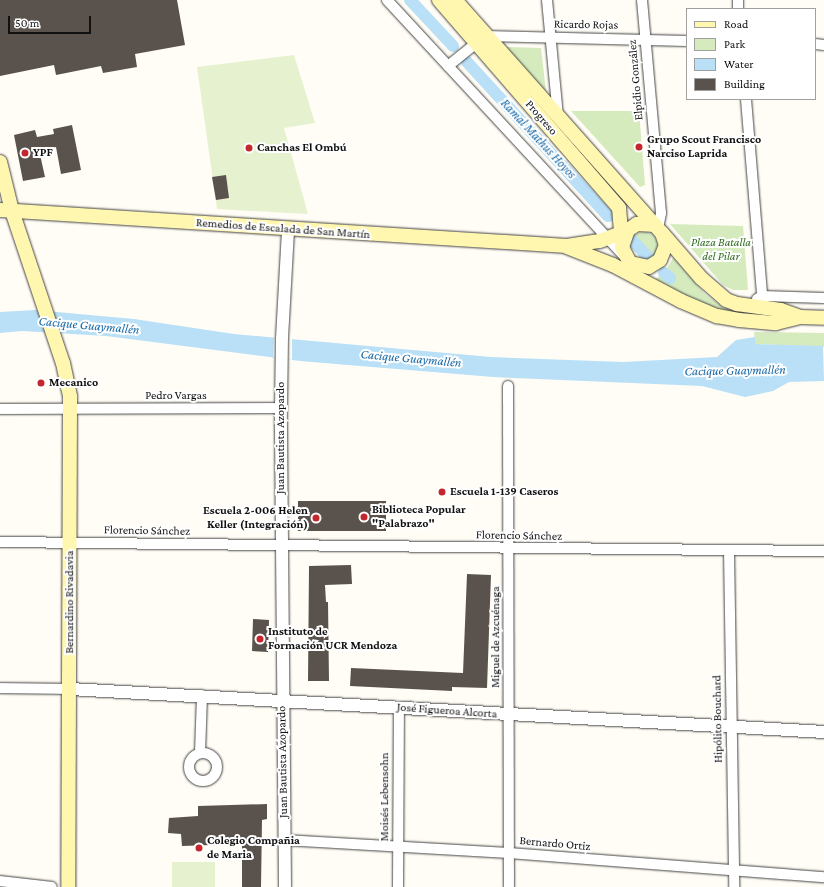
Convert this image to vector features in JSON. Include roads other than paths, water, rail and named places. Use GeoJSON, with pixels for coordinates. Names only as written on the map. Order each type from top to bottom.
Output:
{"type":"FeatureCollection","features":[{"type":"Feature","properties":{"kind":"main road","name":"Progreso"},"geometry":{"type":"LineString","coordinates":[[439,0],[477,41],[619,208],[624,236]]}},
{"type":"Feature","properties":{"kind":"main road","name":"Progreso"},"geometry":{"type":"LineString","coordinates":[[455,0],[477,41],[558,117],[718,294],[731,302],[745,305],[762,302],[800,317]]}},
{"type":"Feature","properties":{"kind":"main road","name":"Bernardino Rivadavia"},"geometry":{"type":"LineString","coordinates":[[0,162],[6,210],[49,321],[66,374],[70,409],[68,887]]}},
{"type":"Feature","properties":{"kind":"main road","name":"Remedios de Escalada de San Martín"},"geometry":{"type":"LineString","coordinates":[[6,210],[288,230],[567,246],[624,236]]}},
{"type":"Feature","properties":{"kind":"main road"},"geometry":{"type":"LineString","coordinates":[[613,265],[631,262],[649,267],[660,260],[666,245],[658,229],[637,224],[624,236],[631,262],[648,278],[674,298]]}},
{"type":"Feature","properties":{"kind":"main road","name":"Remedios de Escalada de San Martín"},"geometry":{"type":"LineString","coordinates":[[567,246],[613,265],[674,298],[704,311],[749,322],[776,323],[800,317]]}},
{"type":"Feature","properties":{"kind":"main road"},"geometry":{"type":"LineString","coordinates":[[800,317],[824,318]]}},
{"type":"Feature","properties":{"kind":"street"},"geometry":{"type":"LineString","coordinates":[[387,0],[631,262]]}},
{"type":"Feature","properties":{"kind":"street"},"geometry":{"type":"LineString","coordinates":[[547,0],[558,117]]}},
{"type":"Feature","properties":{"kind":"street","name":"Elpidio González"},"geometry":{"type":"LineString","coordinates":[[642,0],[661,213],[658,229]]}},
{"type":"Feature","properties":{"kind":"street","name":"Ricardo Rojas"},"geometry":{"type":"LineString","coordinates":[[477,41],[550,37],[686,40]]}},
{"type":"Feature","properties":{"kind":"street"},"geometry":{"type":"LineString","coordinates":[[448,66],[477,41]]}},
{"type":"Feature","properties":{"kind":"street"},"geometry":{"type":"LineString","coordinates":[[746,100],[762,302],[824,298]]}},
{"type":"Feature","properties":{"kind":"street"},"geometry":{"type":"LineString","coordinates":[[587,214],[594,232],[593,238],[588,243]]}},
{"type":"Feature","properties":{"kind":"street","name":"Juan Bautista Azopardo"},"geometry":{"type":"LineString","coordinates":[[285,887],[281,358],[288,230]]}},
{"type":"Feature","properties":{"kind":"street","name":"Miguel de Azcuénaga"},"geometry":{"type":"LineString","coordinates":[[508,386],[510,549],[508,714],[509,887]]}},
{"type":"Feature","properties":{"kind":"street","name":"Pedro Vargas"},"geometry":{"type":"LineString","coordinates":[[0,409],[281,408]]}},
{"type":"Feature","properties":{"kind":"street","name":"Florencio Sánchez"},"geometry":{"type":"LineString","coordinates":[[0,542],[70,542],[282,547],[824,551]]}},
{"type":"Feature","properties":{"kind":"street","name":"Hipólito Bouchard"},"geometry":{"type":"LineString","coordinates":[[729,550],[734,887]]}},
{"type":"Feature","properties":{"kind":"street"},"geometry":{"type":"LineString","coordinates":[[0,688],[70,689]]}},
{"type":"Feature","properties":{"kind":"street","name":"José Figueroa Alcorta"},"geometry":{"type":"LineString","coordinates":[[70,689],[202,695],[824,732]]}},
{"type":"Feature","properties":{"kind":"street"},"geometry":{"type":"LineString","coordinates":[[200,753],[202,695]]}},
{"type":"Feature","properties":{"kind":"street","name":"Moisés Lebensohn"},"geometry":{"type":"LineString","coordinates":[[398,887],[399,707]]}},
{"type":"Feature","properties":{"kind":"street","name":"Bernardo Ortiz"},"geometry":{"type":"LineString","coordinates":[[284,840],[509,853],[824,877]]}},
{"type":"Feature","properties":{"kind":"street"},"geometry":{"type":"LineString","coordinates":[[0,881],[52,887]]}},
{"type":"Feature","properties":{"kind":"water","name":"Cacique Guaymallén"},"geometry":{"type":"Polygon","coordinates":[[[35,310],[134,319],[234,334],[491,357],[623,362],[717,357],[736,340],[755,337],[755,344],[823,346],[824,381],[789,382],[773,391],[745,397],[702,386],[493,377],[300,361],[106,336],[22,331],[0,333],[0,312],[35,310]]]}},
{"type":"Feature","properties":{"kind":"waterway","name":"Ramal Mathus Hoyos"},"geometry":{"type":"LineString","coordinates":[[410,0],[453,46]]}},
{"type":"Feature","properties":{"kind":"waterway","name":"Ramal Mathus Hoyos"},"geometry":{"type":"LineString","coordinates":[[467,62],[608,216]]}},
{"type":"Feature","properties":{"kind":"waterway","name":"Ramal Mathus Hoyos"},"geometry":{"type":"LineString","coordinates":[[632,240],[650,259]]}},
{"type":"Feature","properties":{"kind":"waterway","name":"Ramal Mathus Hoyos"},"geometry":{"type":"LineString","coordinates":[[664,273],[670,278]]}},
{"type":"Feature","properties":{"kind":"place","name":"Grupo Scout Francisco Narciso Laprida"},"geometry":{"type":"Point","coordinates":[639,147]}},
{"type":"Feature","properties":{"kind":"place","name":"Canchas El Ombú"},"geometry":{"type":"Point","coordinates":[249,148]}},
{"type":"Feature","properties":{"kind":"place","name":"YPF"},"geometry":{"type":"Point","coordinates":[25,153]}},
{"type":"Feature","properties":{"kind":"place","name":"Mecanico"},"geometry":{"type":"Point","coordinates":[41,383]}},
{"type":"Feature","properties":{"kind":"place","name":"Escuela 1-139 Caseros"},"geometry":{"type":"Point","coordinates":[442,492]}},
{"type":"Feature","properties":{"kind":"place","name":"Biblioteca Popular \"Palabrazo\""},"geometry":{"type":"Point","coordinates":[364,517]}},
{"type":"Feature","properties":{"kind":"place","name":"Escuela 2-006 Helen Keller (Integración)"},"geometry":{"type":"Point","coordinates":[316,518]}},
{"type":"Feature","properties":{"kind":"place","name":"Instituto de Formación UCR Mendoza"},"geometry":{"type":"Point","coordinates":[260,639]}},
{"type":"Feature","properties":{"kind":"place","name":"Colegio Compañia de Maria"},"geometry":{"type":"Point","coordinates":[199,848]}},
{"type":"Feature","properties":{"kind":"park label","name":"Plaza Batalla del Pilar"},"geometry":{"type":"Point","coordinates":[721,250]}}]}
